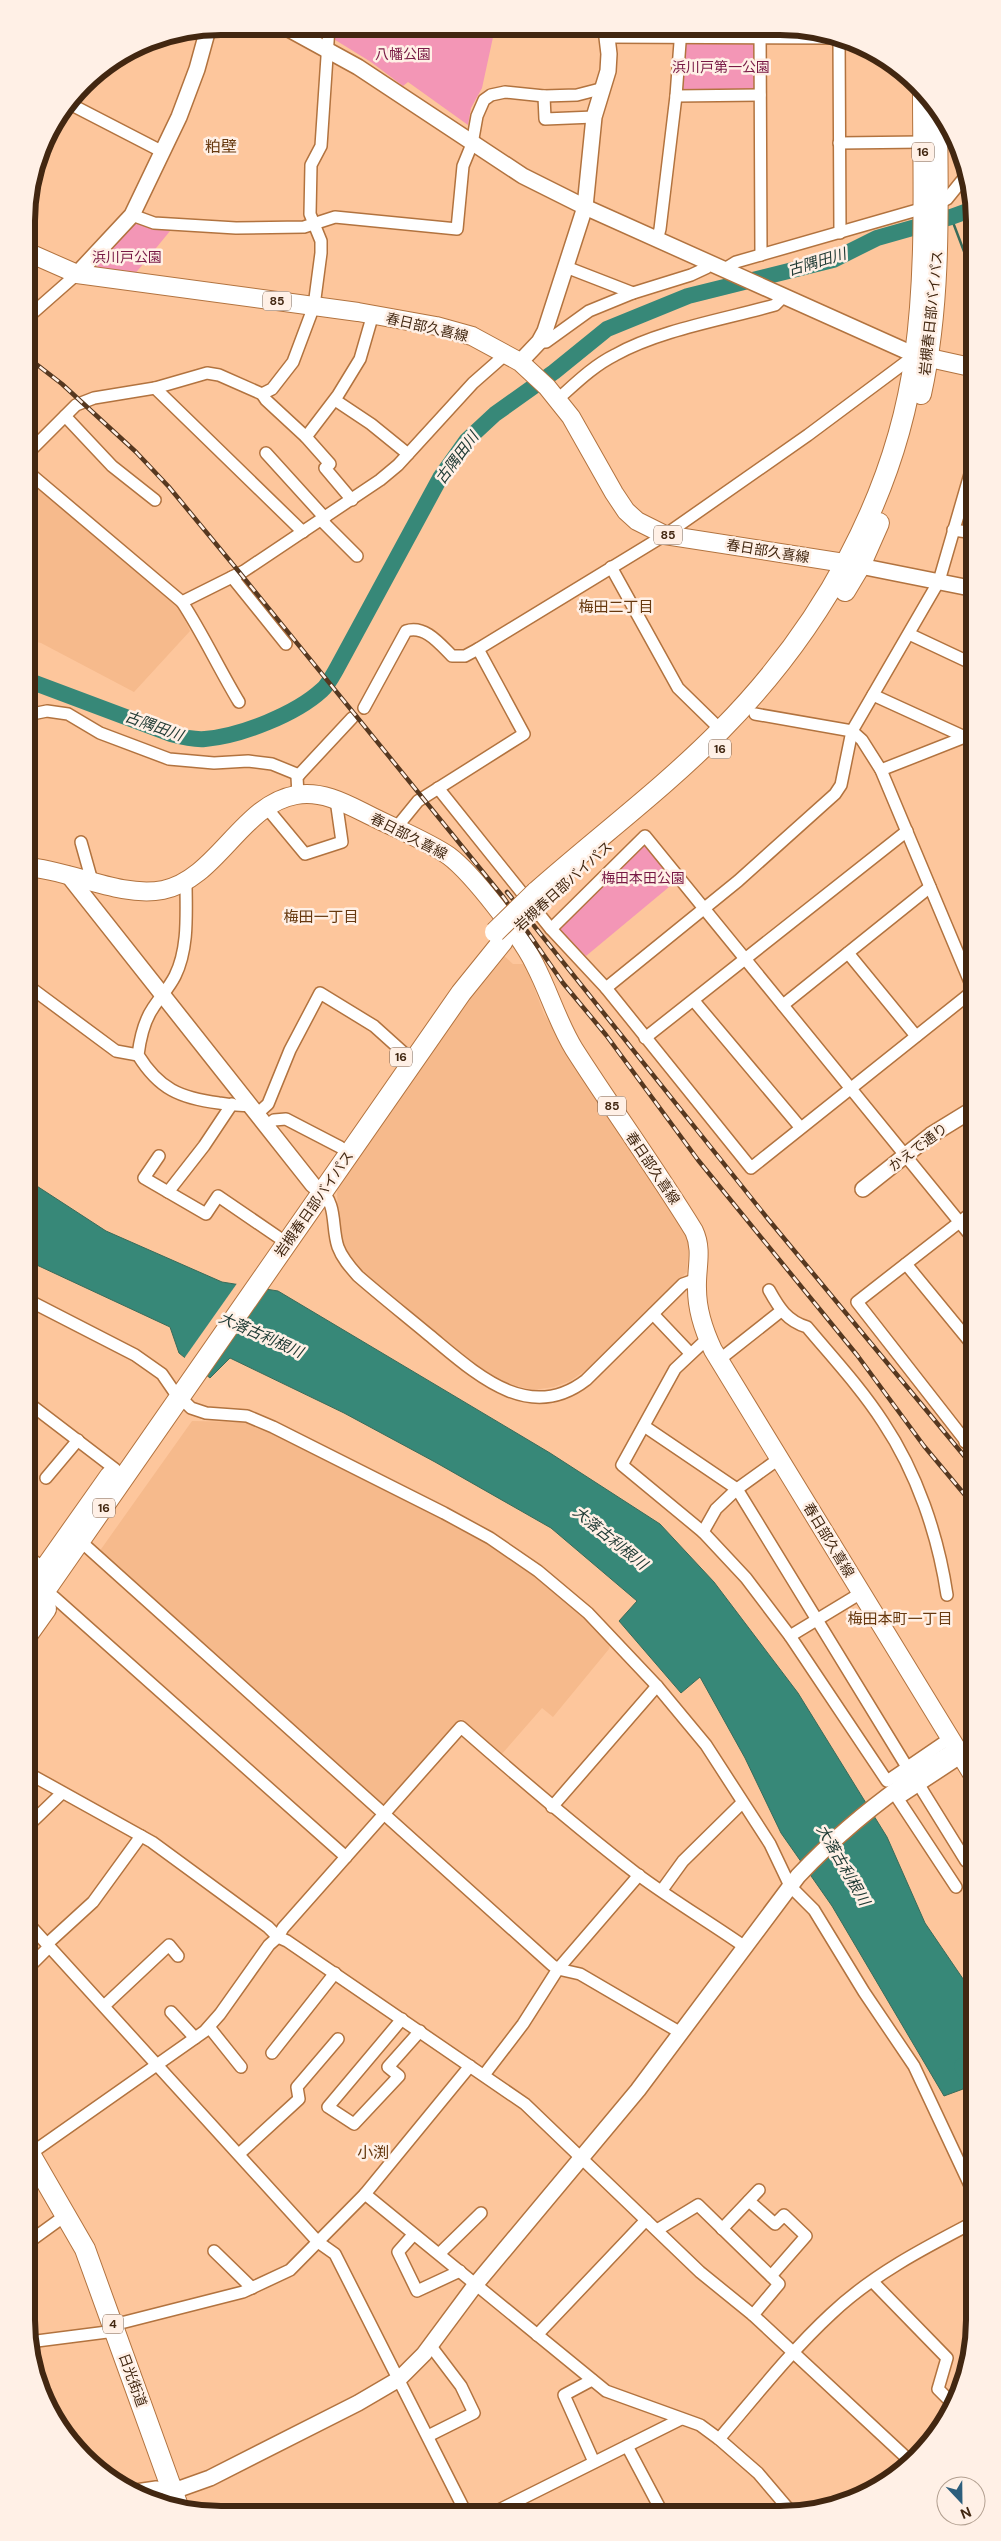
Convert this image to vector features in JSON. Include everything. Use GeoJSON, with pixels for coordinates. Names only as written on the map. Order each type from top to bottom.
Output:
{"type":"FeatureCollection","features":[{"type":"Feature","properties":{"kind":"highway","name":"岩槻春日部バイパス"},"geometry":{"type":"LineString","coordinates":[[923,102],[923,142],[931,209]]}},
{"type":"Feature","properties":{"kind":"highway","name":"岩槻春日部バイパス"},"geometry":{"type":"LineString","coordinates":[[540,896],[700,768],[756,714],[821,630],[853,564],[891,460],[922,357],[931,252],[931,209],[936,120]]}},
{"type":"Feature","properties":{"kind":"highway","name":"岩槻春日部バイパス"},"geometry":{"type":"LineString","coordinates":[[256,1277],[278,1237],[318,1189],[340,1147],[452,985],[540,896],[721,730],[788,654],[853,564]]}},
{"type":"Feature","properties":{"kind":"highway","name":"岩槻春日部バイパス"},"geometry":{"type":"LineString","coordinates":[[35,1604],[120,1473],[256,1277],[461,993],[499,937]]}},
{"type":"Feature","properties":{"kind":"highway","name":"岩槻春日部バイパス"},"geometry":{"type":"LineString","coordinates":[[35,1582],[68,1532],[120,1473]]}},
{"type":"Feature","properties":{"kind":"highway","name":"16"},"geometry":{"type":"LineString","coordinates":[[35,1624],[88,1547],[120,1473]]}},
{"type":"Feature","properties":{"kind":"highway","name":"16"},"geometry":{"type":"LineString","coordinates":[[35,1562],[68,1532]]}},
{"type":"Feature","properties":{"kind":"highway","name":"日光街道"},"geometry":{"type":"LineString","coordinates":[[35,2162],[85,2250],[176,2500]]}},
{"type":"Feature","properties":{"kind":"main road","name":"春日部久喜線"},"geometry":{"type":"LineString","coordinates":[[35,256],[77,274],[373,314],[454,330],[479,340],[516,360],[558,399],[571,417],[614,493],[626,511],[637,521],[665,535],[853,564]]}},
{"type":"Feature","properties":{"kind":"main road"},"geometry":{"type":"LineString","coordinates":[[922,357],[966,366]]}},
{"type":"Feature","properties":{"kind":"main road","name":"春日部久喜線"},"geometry":{"type":"LineString","coordinates":[[35,869],[68,874],[127,890],[150,891],[175,886],[186,882],[266,807],[286,797],[298,794],[319,794],[336,800],[396,828],[458,863],[478,885],[534,962],[573,1046],[694,1231],[699,1248],[698,1302],[708,1338],[719,1360],[966,1763]]}},
{"type":"Feature","properties":{"kind":"street"},"geometry":{"type":"LineString","coordinates":[[35,311],[77,274],[132,215],[161,151],[179,117],[197,68],[206,35]]}},
{"type":"Feature","properties":{"kind":"street"},"geometry":{"type":"LineString","coordinates":[[300,35],[401,94],[472,144],[523,176],[657,240],[922,357]]}},
{"type":"Feature","properties":{"kind":"street"},"geometry":{"type":"LineString","coordinates":[[262,394],[272,390],[293,362],[314,306],[321,241],[310,214],[311,165],[322,146],[325,62],[328,50],[328,35]]}},
{"type":"Feature","properties":{"kind":"street"},"geometry":{"type":"LineString","coordinates":[[182,602],[232,577],[352,500],[398,465],[460,396],[516,360],[539,342],[585,207],[594,117],[604,88],[609,54],[606,35]]}},
{"type":"Feature","properties":{"kind":"street"},"geometry":{"type":"LineString","coordinates":[[657,240],[660,229],[676,96],[681,35]]}},
{"type":"Feature","properties":{"kind":"street"},"geometry":{"type":"LineString","coordinates":[[760,35],[761,255]]}},
{"type":"Feature","properties":{"kind":"street"},"geometry":{"type":"LineString","coordinates":[[780,35],[797,36]]}},
{"type":"Feature","properties":{"kind":"street"},"geometry":{"type":"LineString","coordinates":[[840,45],[840,233]]}},
{"type":"Feature","properties":{"kind":"street"},"geometry":{"type":"LineString","coordinates":[[132,215],[154,223],[236,228],[314,225],[335,217],[344,217],[457,229],[463,166],[472,144],[477,116],[484,100],[492,95],[505,92],[544,96],[577,95],[604,88]]}},
{"type":"Feature","properties":{"kind":"street"},"geometry":{"type":"LineString","coordinates":[[676,96],[760,95]]}},
{"type":"Feature","properties":{"kind":"street"},"geometry":{"type":"LineString","coordinates":[[544,96],[545,119],[594,117]]}},
{"type":"Feature","properties":{"kind":"street"},"geometry":{"type":"LineString","coordinates":[[74,106],[161,151]]}},
{"type":"Feature","properties":{"kind":"street"},"geometry":{"type":"LineString","coordinates":[[839,143],[923,142]]}},
{"type":"Feature","properties":{"kind":"street"},"geometry":{"type":"LineString","coordinates":[[539,342],[546,342],[589,311],[633,293],[691,275],[706,268],[721,268],[736,262],[931,209],[947,199],[961,181]]}},
{"type":"Feature","properties":{"kind":"street"},"geometry":{"type":"LineString","coordinates":[[566,267],[633,293]]}},
{"type":"Feature","properties":{"kind":"street"},"geometry":{"type":"LineString","coordinates":[[558,399],[590,371],[616,354],[659,337],[775,305],[779,294]]}},
{"type":"Feature","properties":{"kind":"street"},"geometry":{"type":"LineString","coordinates":[[306,437],[335,400],[360,359],[373,314]]}},
{"type":"Feature","properties":{"kind":"street"},"geometry":{"type":"LineString","coordinates":[[364,708],[406,632],[412,629],[424,631],[452,656],[465,656],[665,535],[922,357]]}},
{"type":"Feature","properties":{"kind":"street"},"geometry":{"type":"LineString","coordinates":[[35,446],[76,405],[94,398],[155,388],[207,373],[219,375],[262,394],[306,437],[330,464],[325,468],[352,500]]}},
{"type":"Feature","properties":{"kind":"street"},"geometry":{"type":"LineString","coordinates":[[155,388],[303,532]]}},
{"type":"Feature","properties":{"kind":"street"},"geometry":{"type":"LineString","coordinates":[[335,400],[371,424],[408,454]]}},
{"type":"Feature","properties":{"kind":"street"},"geometry":{"type":"LineString","coordinates":[[64,416],[112,466],[155,500]]}},
{"type":"Feature","properties":{"kind":"street"},"geometry":{"type":"LineString","coordinates":[[266,454],[357,556]]}},
{"type":"Feature","properties":{"kind":"street"},"geometry":{"type":"LineString","coordinates":[[35,477],[182,602],[200,629],[219,670],[239,702]]}},
{"type":"Feature","properties":{"kind":"street"},"geometry":{"type":"LineString","coordinates":[[606,988],[705,909],[835,794],[840,785],[852,731],[939,582],[953,530],[966,495]]}},
{"type":"Feature","properties":{"kind":"street"},"geometry":{"type":"LineString","coordinates":[[953,530],[966,532]]}},
{"type":"Feature","properties":{"kind":"street"},"geometry":{"type":"LineString","coordinates":[[853,564],[966,587]]}},
{"type":"Feature","properties":{"kind":"street"},"geometry":{"type":"LineString","coordinates":[[611,567],[678,688],[721,730]]}},
{"type":"Feature","properties":{"kind":"street"},"geometry":{"type":"LineString","coordinates":[[232,577],[286,644]]}},
{"type":"Feature","properties":{"kind":"street"},"geometry":{"type":"LineString","coordinates":[[909,634],[966,662]]}},
{"type":"Feature","properties":{"kind":"street"},"geometry":{"type":"LineString","coordinates":[[396,828],[418,801],[524,734],[478,649]]}},
{"type":"Feature","properties":{"kind":"street"},"geometry":{"type":"LineString","coordinates":[[873,695],[966,733]]}},
{"type":"Feature","properties":{"kind":"street"},"geometry":{"type":"LineString","coordinates":[[35,713],[47,710],[68,714],[100,733],[169,759],[214,763],[248,761],[272,764],[299,775]]}},
{"type":"Feature","properties":{"kind":"street"},"geometry":{"type":"LineString","coordinates":[[756,714],[852,731],[862,740],[881,770],[966,974]]}},
{"type":"Feature","properties":{"kind":"street"},"geometry":{"type":"LineString","coordinates":[[298,794],[297,777],[352,718]]}},
{"type":"Feature","properties":{"kind":"street"},"geometry":{"type":"LineString","coordinates":[[881,770],[966,737]]}},
{"type":"Feature","properties":{"kind":"street"},"geometry":{"type":"LineString","coordinates":[[438,788],[551,929],[606,988],[751,1168],[800,1127],[966,999]]}},
{"type":"Feature","properties":{"kind":"street"},"geometry":{"type":"LineString","coordinates":[[266,807],[305,854],[342,842],[336,800]]}},
{"type":"Feature","properties":{"kind":"street"},"geometry":{"type":"LineString","coordinates":[[645,1038],[907,831]]}},
{"type":"Feature","properties":{"kind":"street"},"geometry":{"type":"LineString","coordinates":[[551,929],[645,836],[966,1230]]}},
{"type":"Feature","properties":{"kind":"street"},"geometry":{"type":"LineString","coordinates":[[81,842],[92,881]]}},
{"type":"Feature","properties":{"kind":"street"},"geometry":{"type":"LineString","coordinates":[[68,874],[266,1126],[331,1204],[339,1249],[358,1276],[485,1380],[513,1393],[548,1397],[575,1389],[683,1284],[697,1278]]}},
{"type":"Feature","properties":{"kind":"street"},"geometry":{"type":"LineString","coordinates":[[138,1055],[146,1023],[152,1009],[175,977],[180,962],[186,924],[186,882]]}},
{"type":"Feature","properties":{"kind":"street"},"geometry":{"type":"LineString","coordinates":[[783,1005],[930,887]]}},
{"type":"Feature","properties":{"kind":"street"},"geometry":{"type":"LineString","coordinates":[[848,953],[916,1036]]}},
{"type":"Feature","properties":{"kind":"street"},"geometry":{"type":"LineString","coordinates":[[35,992],[116,1051],[138,1055],[150,1073],[169,1090],[195,1100],[232,1104],[253,1109],[268,1104],[290,1050],[320,993],[374,1026],[404,1053]]}},
{"type":"Feature","properties":{"kind":"street"},"geometry":{"type":"LineString","coordinates":[[694,1001],[800,1127]]}},
{"type":"Feature","properties":{"kind":"street"},"geometry":{"type":"LineString","coordinates":[[168,1192],[204,1146],[232,1104]]}},
{"type":"Feature","properties":{"kind":"street","name":"かえで通り"},"geometry":{"type":"LineString","coordinates":[[863,1189],[905,1155],[966,1114]]}},
{"type":"Feature","properties":{"kind":"street"},"geometry":{"type":"LineString","coordinates":[[266,1126],[274,1120],[286,1119],[340,1147]]}},
{"type":"Feature","properties":{"kind":"street"},"geometry":{"type":"LineString","coordinates":[[160,1156],[144,1178],[206,1214],[218,1196],[278,1237]]}},
{"type":"Feature","properties":{"kind":"street"},"geometry":{"type":"LineString","coordinates":[[965,1442],[857,1302],[966,1217]]}},
{"type":"Feature","properties":{"kind":"street"},"geometry":{"type":"LineString","coordinates":[[906,1264],[966,1338]]}},
{"type":"Feature","properties":{"kind":"street"},"geometry":{"type":"LineString","coordinates":[[769,1290],[781,1312],[794,1323],[807,1327],[863,1395],[898,1445],[919,1487],[944,1573],[948,1595]]}},
{"type":"Feature","properties":{"kind":"street"},"geometry":{"type":"LineString","coordinates":[[35,1304],[135,1355],[162,1374],[183,1384],[190,1408],[206,1412],[246,1416],[273,1427],[444,1512],[490,1538],[538,1571],[588,1613],[657,1686],[706,1745],[742,1803],[814,1910],[864,1992],[914,2066],[966,2177]]}},
{"type":"Feature","properties":{"kind":"street"},"geometry":{"type":"LineString","coordinates":[[719,1360],[781,1312]]}},
{"type":"Feature","properties":{"kind":"street"},"geometry":{"type":"LineString","coordinates":[[653,1314],[690,1353]]}},
{"type":"Feature","properties":{"kind":"street"},"geometry":{"type":"LineString","coordinates":[[708,1338],[675,1369],[622,1465],[703,1532],[746,1578],[790,1636],[887,1781],[907,1767],[957,1748]]}},
{"type":"Feature","properties":{"kind":"street"},"geometry":{"type":"LineString","coordinates":[[35,1407],[120,1473]]}},
{"type":"Feature","properties":{"kind":"street"},"geometry":{"type":"LineString","coordinates":[[644,1426],[737,1489],[907,1767]]}},
{"type":"Feature","properties":{"kind":"street"},"geometry":{"type":"LineString","coordinates":[[46,1478],[78,1440]]}},
{"type":"Feature","properties":{"kind":"street"},"geometry":{"type":"LineString","coordinates":[[703,1532],[716,1509],[737,1489],[780,1458]]}},
{"type":"Feature","properties":{"kind":"street"},"geometry":{"type":"LineString","coordinates":[[88,1547],[382,1814],[408,1834],[558,1969],[580,1974],[681,2032]]}},
{"type":"Feature","properties":{"kind":"street"},"geometry":{"type":"LineString","coordinates":[[790,1636],[861,1593]]}},
{"type":"Feature","properties":{"kind":"street"},"geometry":{"type":"LineString","coordinates":[[54,1597],[346,1858]]}},
{"type":"Feature","properties":{"kind":"street"},"geometry":{"type":"LineString","coordinates":[[552,1807],[657,1686]]}},
{"type":"Feature","properties":{"kind":"street"},"geometry":{"type":"LineString","coordinates":[[35,2145],[158,2065],[208,2027],[283,1928],[461,1727],[552,1807],[639,1875],[745,1947]]}},
{"type":"Feature","properties":{"kind":"street"},"geometry":{"type":"LineString","coordinates":[[144,2489],[182,2488],[210,2478],[358,2403],[399,2379],[430,2345],[476,2284],[581,2158],[681,2032],[794,1881],[820,1852],[867,1810],[957,1748]]}},
{"type":"Feature","properties":{"kind":"street"},"geometry":{"type":"LineString","coordinates":[[956,1888],[898,1799],[919,1785],[957,1748]]}},
{"type":"Feature","properties":{"kind":"street"},"geometry":{"type":"LineString","coordinates":[[35,1777],[141,1836],[268,1927],[278,1937],[287,1940],[526,2104],[700,2272],[754,2315],[906,2457]]}},
{"type":"Feature","properties":{"kind":"street"},"geometry":{"type":"LineString","coordinates":[[919,1785],[966,1861]]}},
{"type":"Feature","properties":{"kind":"street"},"geometry":{"type":"LineString","coordinates":[[35,1819],[62,1793]]}},
{"type":"Feature","properties":{"kind":"street"},"geometry":{"type":"LineString","coordinates":[[662,1890],[683,1862],[742,1803]]}},
{"type":"Feature","properties":{"kind":"street"},"geometry":{"type":"LineString","coordinates":[[35,1960],[93,1902],[141,1836]]}},
{"type":"Feature","properties":{"kind":"street"},"geometry":{"type":"LineString","coordinates":[[484,2076],[523,2024],[558,1969],[639,1875]]}},
{"type":"Feature","properties":{"kind":"street"},"geometry":{"type":"LineString","coordinates":[[35,1931],[318,2242],[335,2254],[463,2506]]}},
{"type":"Feature","properties":{"kind":"street"},"geometry":{"type":"LineString","coordinates":[[104,2006],[169,1945],[178,1956]]}},
{"type":"Feature","properties":{"kind":"street"},"geometry":{"type":"LineString","coordinates":[[272,2053],[335,1973]]}},
{"type":"Feature","properties":{"kind":"street"},"geometry":{"type":"LineString","coordinates":[[171,2012],[195,2038]]}},
{"type":"Feature","properties":{"kind":"street"},"geometry":{"type":"LineString","coordinates":[[402,2019],[328,2107],[354,2124],[399,2076],[388,2067],[420,2031]]}},
{"type":"Feature","properties":{"kind":"street"},"geometry":{"type":"LineString","coordinates":[[208,2027],[241,2066]]}},
{"type":"Feature","properties":{"kind":"street"},"geometry":{"type":"LineString","coordinates":[[239,2154],[298,2099],[297,2087],[338,2039]]}},
{"type":"Feature","properties":{"kind":"street"},"geometry":{"type":"LineString","coordinates":[[36,2341],[114,2328],[243,2292],[290,2270],[365,2194],[470,2066]]}},
{"type":"Feature","properties":{"kind":"street"},"geometry":{"type":"LineString","coordinates":[[722,2229],[760,2190]]}},
{"type":"Feature","properties":{"kind":"street"},"geometry":{"type":"LineString","coordinates":[[365,2194],[413,2235],[440,2253],[606,2391],[700,2425],[758,2472],[786,2506]]}},
{"type":"Feature","properties":{"kind":"street"},"geometry":{"type":"LineString","coordinates":[[749,2201],[775,2224],[784,2215],[806,2236],[770,2276]]}},
{"type":"Feature","properties":{"kind":"street"},"geometry":{"type":"LineString","coordinates":[[657,2230],[698,2205],[780,2284],[754,2315]]}},
{"type":"Feature","properties":{"kind":"street"},"geometry":{"type":"LineString","coordinates":[[440,2253],[481,2213]]}},
{"type":"Feature","properties":{"kind":"street"},"geometry":{"type":"LineString","coordinates":[[35,2237],[66,2215]]}},
{"type":"Feature","properties":{"kind":"street"},"geometry":{"type":"LineString","coordinates":[[537,2335],[646,2220]]}},
{"type":"Feature","properties":{"kind":"street"},"geometry":{"type":"LineString","coordinates":[[719,2439],[793,2353],[831,2314],[872,2282],[914,2253],[966,2226]]}},
{"type":"Feature","properties":{"kind":"street"},"geometry":{"type":"LineString","coordinates":[[413,2235],[398,2252],[417,2291],[460,2271]]}},
{"type":"Feature","properties":{"kind":"street"},"geometry":{"type":"LineString","coordinates":[[214,2251],[252,2288]]}},
{"type":"Feature","properties":{"kind":"street"},"geometry":{"type":"LineString","coordinates":[[872,2282],[947,2358],[938,2389],[948,2399]]}},
{"type":"Feature","properties":{"kind":"street"},"geometry":{"type":"LineString","coordinates":[[428,2436],[474,2413],[461,2386],[430,2345]]}},
{"type":"Feature","properties":{"kind":"street"},"geometry":{"type":"LineString","coordinates":[[592,2380],[564,2395],[594,2462]]}},
{"type":"Feature","properties":{"kind":"street"},"geometry":{"type":"LineString","coordinates":[[507,2506],[681,2419]]}},
{"type":"Feature","properties":{"kind":"street"},"geometry":{"type":"LineString","coordinates":[[627,2446],[659,2506]]}},
{"type":"Feature","properties":{"kind":"shaded area"},"geometry":{"type":"Polygon","coordinates":[[[35,486],[135,566],[178,605],[190,631],[134,692],[41,643],[35,642],[35,486]]]}},
{"type":"Feature","properties":{"kind":"shaded area"},"geometry":{"type":"Polygon","coordinates":[[[503,955],[513,964],[525,964],[544,1014],[689,1239],[687,1272],[586,1370],[570,1381],[554,1387],[533,1390],[505,1383],[485,1374],[370,1280],[343,1246],[338,1227],[337,1185],[450,1022],[503,955]]]}},
{"type":"Feature","properties":{"kind":"shaded area"},"geometry":{"type":"Polygon","coordinates":[[[192,1421],[249,1422],[368,1478],[466,1528],[531,1569],[611,1640],[609,1649],[553,1717],[542,1708],[501,1755],[461,1719],[382,1809],[99,1552],[192,1421]]]}},
{"type":"Feature","properties":{"kind":"green space","name":"八幡公園"},"geometry":{"type":"Polygon","coordinates":[[[332,35],[493,35],[482,88],[471,108],[468,125],[408,82],[403,86],[371,62],[332,38],[332,35]]]}},
{"type":"Feature","properties":{"kind":"green space","name":"浜川戸第一公園"},"geometry":{"type":"Polygon","coordinates":[[[686,42],[758,42],[760,91],[681,92],[686,42]]]}},
{"type":"Feature","properties":{"kind":"green space","name":"浜川戸公園"},"geometry":{"type":"Polygon","coordinates":[[[133,223],[170,231],[134,275],[96,271],[95,267],[133,223]]]}},
{"type":"Feature","properties":{"kind":"green space","name":"梅田本田公園"},"geometry":{"type":"Polygon","coordinates":[[[643,846],[648,846],[675,882],[586,956],[560,931],[561,926],[643,846]]]}},
{"type":"Feature","properties":{"kind":"water"},"geometry":{"type":"Polygon","coordinates":[[[35,1185],[106,1231],[222,1282],[278,1291],[550,1453],[660,1524],[714,1582],[798,1693],[887,1837],[925,1923],[966,1983],[966,2088],[944,2096],[832,1906],[781,1833],[745,1758],[700,1677],[681,1693],[619,1621],[637,1601],[551,1528],[344,1413],[230,1358],[210,1378],[179,1353],[170,1327],[35,1264],[35,1185]]]}},
{"type":"Feature","properties":{"kind":"pier"},"geometry":{"type":"Polygon","coordinates":[[[238,1282],[267,1287],[204,1377],[183,1360],[238,1282]]]}},
{"type":"Feature","properties":{"kind":"waterway","name":"古隅田川"},"geometry":{"type":"LineString","coordinates":[[35,683],[171,734],[192,739],[219,737],[251,729],[283,715],[311,699],[328,683],[440,478],[467,440],[495,414],[554,372],[607,329],[688,296],[833,260],[877,238],[966,212]]}},
{"type":"Feature","properties":{"kind":"waterway"},"geometry":{"type":"LineString","coordinates":[[951,217],[966,257]]}},
{"type":"Feature","properties":{"kind":"waterway","name":"大落古利根川"},"geometry":{"type":"LineString","coordinates":[[962,2066],[966,2074]]}},
{"type":"Feature","properties":{"kind":"railway"},"geometry":{"type":"LineString","coordinates":[[35,363],[62,384],[136,452],[169,487],[240,573],[504,898],[563,983],[606,1035],[698,1160],[857,1355],[924,1446],[966,1496]]}},
{"type":"Feature","properties":{"kind":"railway"},"geometry":{"type":"LineString","coordinates":[[507,892],[768,1219],[966,1458]]}},
{"type":"Feature","properties":{"kind":"district","name":"粕壁"},"geometry":{"type":"Point","coordinates":[221,146]}},
{"type":"Feature","properties":{"kind":"district","name":"梅田二丁目"},"geometry":{"type":"Point","coordinates":[616,607]}},
{"type":"Feature","properties":{"kind":"district","name":"梅田一丁目"},"geometry":{"type":"Point","coordinates":[321,917]}},
{"type":"Feature","properties":{"kind":"district","name":"梅田本町一丁目"},"geometry":{"type":"Point","coordinates":[900,1619]}},
{"type":"Feature","properties":{"kind":"district","name":"小渕"},"geometry":{"type":"Point","coordinates":[373,2152]}}]}
